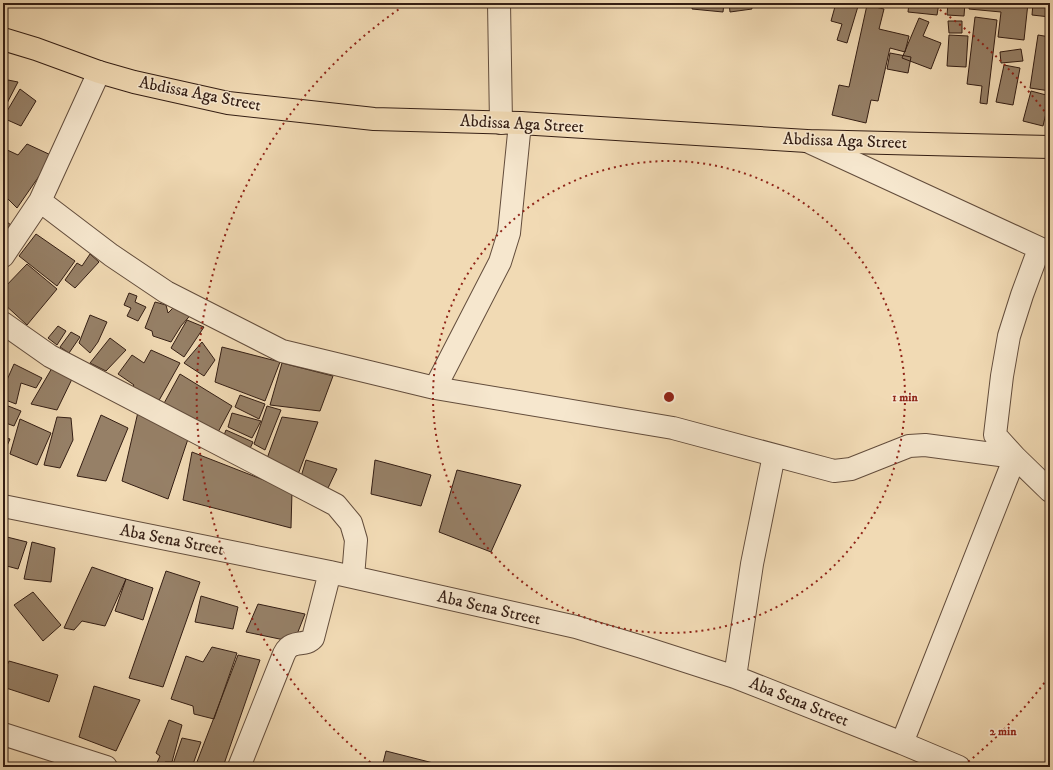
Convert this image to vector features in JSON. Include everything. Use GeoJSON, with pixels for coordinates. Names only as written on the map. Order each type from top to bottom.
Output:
{"type":"FeatureCollection","features":[{"type":"Feature","properties":{"kind":"highway","name":"Abdissa Aga Street"},"geometry":{"type":"LineString","coordinates":[[3,39],[36,49],[99,72],[134,82],[228,102],[374,119],[511,123],[807,141],[1050,147]]}},
{"type":"Feature","properties":{"kind":"street"},"geometry":{"type":"LineString","coordinates":[[435,388],[500,262],[509,233],[511,123],[499,3]]}},
{"type":"Feature","properties":{"kind":"street"},"geometry":{"type":"LineString","coordinates":[[3,256],[40,201],[99,72]]}},
{"type":"Feature","properties":{"kind":"street"},"geometry":{"type":"LineString","coordinates":[[807,141],[1045,251],[1022,295],[1009,336],[997,406],[994,435],[1050,491]]}},
{"type":"Feature","properties":{"kind":"street"},"geometry":{"type":"LineString","coordinates":[[40,201],[111,255],[166,292],[282,351],[435,388],[673,428],[834,471],[851,469],[909,446],[925,445],[1015,457]]}},
{"type":"Feature","properties":{"kind":"street"},"geometry":{"type":"LineString","coordinates":[[3,323],[50,356],[336,505],[351,523],[356,540],[353,577]]}},
{"type":"Feature","properties":{"kind":"street"},"geometry":{"type":"LineString","coordinates":[[735,677],[752,564],[774,455]]}},
{"type":"Feature","properties":{"kind":"street"},"geometry":{"type":"LineString","coordinates":[[902,744],[1015,457]]}},
{"type":"Feature","properties":{"kind":"street","name":"Aba Sena Street"},"geometry":{"type":"LineString","coordinates":[[3,506],[330,572],[576,627],[735,677],[959,767]]}},
{"type":"Feature","properties":{"kind":"street"},"geometry":{"type":"LineString","coordinates":[[239,767],[284,654],[288,648],[294,644],[310,642],[313,638],[330,572]]}},
{"type":"Feature","properties":{"kind":"street"},"geometry":{"type":"LineString","coordinates":[[3,734],[106,767]]}},
{"type":"Feature","properties":{"kind":"building"},"geometry":{"type":"Polygon","coordinates":[[[693,3],[724,3],[723,12],[692,9],[693,3]]]}},
{"type":"Feature","properties":{"kind":"building"},"geometry":{"type":"Polygon","coordinates":[[[729,3],[751,3],[752,9],[730,12],[729,3]]]}},
{"type":"Feature","properties":{"kind":"building"},"geometry":{"type":"Polygon","coordinates":[[[760,3],[786,3],[786,5],[760,3]]]}},
{"type":"Feature","properties":{"kind":"building"},"geometry":{"type":"Polygon","coordinates":[[[836,3],[859,3],[847,43],[837,40],[842,24],[831,21],[836,3]]]}},
{"type":"Feature","properties":{"kind":"building"},"geometry":{"type":"Polygon","coordinates":[[[909,3],[939,3],[937,15],[908,12],[909,3]]]}},
{"type":"Feature","properties":{"kind":"building"},"geometry":{"type":"Polygon","coordinates":[[[948,3],[965,3],[964,16],[947,15],[948,3]]]}},
{"type":"Feature","properties":{"kind":"building"},"geometry":{"type":"Polygon","coordinates":[[[970,3],[1028,3],[1024,40],[998,37],[1001,12],[969,9],[970,3]]]}},
{"type":"Feature","properties":{"kind":"building"},"geometry":{"type":"Polygon","coordinates":[[[1033,3],[1050,3],[1050,17],[1032,15],[1033,3]]]}},
{"type":"Feature","properties":{"kind":"building"},"geometry":{"type":"Polygon","coordinates":[[[867,5],[884,9],[879,29],[909,36],[905,52],[890,48],[878,101],[871,100],[866,123],[832,115],[839,85],[849,87],[867,5]]]}},
{"type":"Feature","properties":{"kind":"building"},"geometry":{"type":"Polygon","coordinates":[[[975,17],[997,20],[987,104],[980,103],[982,86],[967,84],[975,17]]]}},
{"type":"Feature","properties":{"kind":"building"},"geometry":{"type":"Polygon","coordinates":[[[919,18],[929,22],[923,36],[941,43],[931,69],[902,58],[919,18]]]}},
{"type":"Feature","properties":{"kind":"building"},"geometry":{"type":"Polygon","coordinates":[[[948,21],[962,21],[962,33],[949,33],[948,21]]]}},
{"type":"Feature","properties":{"kind":"building"},"geometry":{"type":"Polygon","coordinates":[[[949,35],[968,36],[966,67],[947,66],[949,35]]]}},
{"type":"Feature","properties":{"kind":"building"},"geometry":{"type":"Polygon","coordinates":[[[1038,35],[1050,37],[1050,91],[1030,88],[1038,35]]]}},
{"type":"Feature","properties":{"kind":"building"},"geometry":{"type":"Polygon","coordinates":[[[1021,49],[1023,61],[1001,63],[1000,52],[1021,49]]]}},
{"type":"Feature","properties":{"kind":"building"},"geometry":{"type":"Polygon","coordinates":[[[890,53],[911,57],[908,73],[887,69],[890,53]]]}},
{"type":"Feature","properties":{"kind":"building"},"geometry":{"type":"Polygon","coordinates":[[[1004,65],[1020,68],[1013,105],[996,102],[1004,65]]]}},
{"type":"Feature","properties":{"kind":"building"},"geometry":{"type":"Polygon","coordinates":[[[8,80],[18,82],[3,111],[3,91],[8,80]]]}},
{"type":"Feature","properties":{"kind":"building"},"geometry":{"type":"Polygon","coordinates":[[[20,89],[36,101],[21,126],[3,118],[20,89]]]}},
{"type":"Feature","properties":{"kind":"building"},"geometry":{"type":"Polygon","coordinates":[[[1031,91],[1050,96],[1043,126],[1023,121],[1031,91]]]}},
{"type":"Feature","properties":{"kind":"building"},"geometry":{"type":"Polygon","coordinates":[[[27,144],[53,156],[17,208],[3,194],[3,173],[5,170],[3,168],[3,148],[18,155],[27,144]]]}},
{"type":"Feature","properties":{"kind":"building"},"geometry":{"type":"Polygon","coordinates":[[[3,219],[11,225],[3,232],[3,219]]]}},
{"type":"Feature","properties":{"kind":"building"},"geometry":{"type":"Polygon","coordinates":[[[36,234],[75,261],[57,286],[19,256],[36,234]]]}},
{"type":"Feature","properties":{"kind":"building"},"geometry":{"type":"Polygon","coordinates":[[[90,254],[99,262],[75,288],[65,280],[77,263],[82,266],[90,254]]]}},
{"type":"Feature","properties":{"kind":"building"},"geometry":{"type":"Polygon","coordinates":[[[27,264],[57,289],[27,325],[3,303],[3,289],[27,264]]]}},
{"type":"Feature","properties":{"kind":"building"},"geometry":{"type":"Polygon","coordinates":[[[129,293],[137,296],[135,302],[146,307],[138,321],[127,316],[131,308],[124,305],[129,293]]]}},
{"type":"Feature","properties":{"kind":"building"},"geometry":{"type":"Polygon","coordinates":[[[155,302],[166,305],[168,313],[177,304],[194,311],[181,326],[171,342],[153,336],[152,331],[145,328],[155,302]]]}},
{"type":"Feature","properties":{"kind":"building"},"geometry":{"type":"Polygon","coordinates":[[[90,315],[107,322],[98,342],[90,353],[79,343],[90,315]]]}},
{"type":"Feature","properties":{"kind":"building"},"geometry":{"type":"Polygon","coordinates":[[[187,320],[204,327],[184,357],[171,348],[187,320]]]}},
{"type":"Feature","properties":{"kind":"building"},"geometry":{"type":"Polygon","coordinates":[[[58,326],[66,331],[57,345],[48,338],[58,326]]]}},
{"type":"Feature","properties":{"kind":"building"},"geometry":{"type":"Polygon","coordinates":[[[71,332],[80,337],[69,353],[60,347],[71,332]]]}},
{"type":"Feature","properties":{"kind":"building"},"geometry":{"type":"Polygon","coordinates":[[[110,338],[126,350],[106,371],[90,363],[110,338]]]}},
{"type":"Feature","properties":{"kind":"building"},"geometry":{"type":"Polygon","coordinates":[[[202,342],[215,360],[204,376],[184,363],[202,342]]]}},
{"type":"Feature","properties":{"kind":"building"},"geometry":{"type":"Polygon","coordinates":[[[222,347],[280,362],[265,401],[215,382],[222,347]]]}},
{"type":"Feature","properties":{"kind":"building"},"geometry":{"type":"Polygon","coordinates":[[[151,350],[180,363],[157,404],[130,390],[134,385],[118,374],[132,355],[144,363],[151,350]]]}},
{"type":"Feature","properties":{"kind":"building"},"geometry":{"type":"Polygon","coordinates":[[[282,363],[333,376],[320,411],[270,405],[282,363]]]}},
{"type":"Feature","properties":{"kind":"building"},"geometry":{"type":"Polygon","coordinates":[[[14,364],[42,378],[36,388],[21,383],[16,404],[3,399],[3,389],[14,364]]]}},
{"type":"Feature","properties":{"kind":"building"},"geometry":{"type":"Polygon","coordinates":[[[52,368],[73,377],[57,410],[31,404],[52,368]]]}},
{"type":"Feature","properties":{"kind":"building"},"geometry":{"type":"Polygon","coordinates":[[[180,374],[232,406],[217,434],[162,407],[180,374]]]}},
{"type":"Feature","properties":{"kind":"building"},"geometry":{"type":"Polygon","coordinates":[[[240,395],[265,404],[259,419],[235,407],[240,395]]]}},
{"type":"Feature","properties":{"kind":"building"},"geometry":{"type":"Polygon","coordinates":[[[3,404],[21,411],[14,426],[3,422],[3,404]]]}},
{"type":"Feature","properties":{"kind":"building"},"geometry":{"type":"Polygon","coordinates":[[[267,406],[281,410],[265,450],[254,444],[267,406]]]}},
{"type":"Feature","properties":{"kind":"building"},"geometry":{"type":"Polygon","coordinates":[[[138,412],[189,436],[168,499],[122,481],[138,412]]]}},
{"type":"Feature","properties":{"kind":"building"},"geometry":{"type":"Polygon","coordinates":[[[232,413],[261,421],[252,438],[228,427],[232,413]]]}},
{"type":"Feature","properties":{"kind":"building"},"geometry":{"type":"Polygon","coordinates":[[[101,415],[128,428],[106,481],[77,476],[101,415]]]}},
{"type":"Feature","properties":{"kind":"building"},"geometry":{"type":"Polygon","coordinates":[[[57,417],[71,418],[73,440],[60,468],[44,465],[57,417]]]}},
{"type":"Feature","properties":{"kind":"building"},"geometry":{"type":"Polygon","coordinates":[[[282,417],[318,422],[297,477],[265,464],[282,417]]]}},
{"type":"Feature","properties":{"kind":"building"},"geometry":{"type":"Polygon","coordinates":[[[20,419],[51,433],[37,465],[10,454],[20,419]]]}},
{"type":"Feature","properties":{"kind":"building"},"geometry":{"type":"Polygon","coordinates":[[[226,430],[253,442],[247,455],[221,443],[226,430]]]}},
{"type":"Feature","properties":{"kind":"building"},"geometry":{"type":"Polygon","coordinates":[[[3,437],[10,439],[3,455],[3,437]]]}},
{"type":"Feature","properties":{"kind":"building"},"geometry":{"type":"Polygon","coordinates":[[[192,452],[292,491],[291,528],[183,500],[192,452]]]}},
{"type":"Feature","properties":{"kind":"building"},"geometry":{"type":"Polygon","coordinates":[[[306,460],[337,469],[328,488],[300,480],[306,460]]]}},
{"type":"Feature","properties":{"kind":"building"},"geometry":{"type":"Polygon","coordinates":[[[375,460],[431,475],[421,506],[371,494],[375,460]]]}},
{"type":"Feature","properties":{"kind":"building"},"geometry":{"type":"Polygon","coordinates":[[[457,470],[521,485],[491,552],[439,532],[457,470]]]}},
{"type":"Feature","properties":{"kind":"building"},"geometry":{"type":"Polygon","coordinates":[[[3,536],[27,542],[18,569],[3,565],[3,536]]]}},
{"type":"Feature","properties":{"kind":"building"},"geometry":{"type":"Polygon","coordinates":[[[32,542],[55,548],[51,582],[24,579],[32,542]]]}},
{"type":"Feature","properties":{"kind":"building"},"geometry":{"type":"Polygon","coordinates":[[[92,567],[126,579],[105,626],[82,621],[74,630],[64,628],[92,567]]]}},
{"type":"Feature","properties":{"kind":"building"},"geometry":{"type":"Polygon","coordinates":[[[166,571],[200,582],[163,687],[129,678],[166,571]]]}},
{"type":"Feature","properties":{"kind":"building"},"geometry":{"type":"Polygon","coordinates":[[[126,579],[153,588],[143,620],[115,611],[126,579]]]}},
{"type":"Feature","properties":{"kind":"building"},"geometry":{"type":"Polygon","coordinates":[[[33,592],[61,625],[43,641],[14,605],[33,592]]]}},
{"type":"Feature","properties":{"kind":"building"},"geometry":{"type":"Polygon","coordinates":[[[201,596],[238,607],[233,629],[195,622],[201,596]]]}},
{"type":"Feature","properties":{"kind":"building"},"geometry":{"type":"Polygon","coordinates":[[[258,604],[305,614],[294,642],[246,632],[258,604]]]}},
{"type":"Feature","properties":{"kind":"building"},"geometry":{"type":"Polygon","coordinates":[[[212,647],[237,653],[214,719],[194,714],[193,706],[171,699],[186,656],[203,662],[212,647]]]}},
{"type":"Feature","properties":{"kind":"building"},"geometry":{"type":"Polygon","coordinates":[[[238,655],[260,660],[223,767],[195,767],[238,655]]]}},
{"type":"Feature","properties":{"kind":"building"},"geometry":{"type":"Polygon","coordinates":[[[9,661],[58,675],[49,702],[3,687],[3,674],[9,661]]]}},
{"type":"Feature","properties":{"kind":"building"},"geometry":{"type":"Polygon","coordinates":[[[94,686],[140,700],[116,751],[79,737],[94,686]]]}},
{"type":"Feature","properties":{"kind":"building"},"geometry":{"type":"Polygon","coordinates":[[[169,720],[182,725],[172,762],[165,762],[162,767],[155,767],[160,756],[156,753],[169,720]]]}},
{"type":"Feature","properties":{"kind":"building"},"geometry":{"type":"Polygon","coordinates":[[[182,738],[201,742],[192,767],[172,767],[182,738]]]}},
{"type":"Feature","properties":{"kind":"building"},"geometry":{"type":"Polygon","coordinates":[[[386,751],[449,767],[382,767],[386,751]]]}}]}
